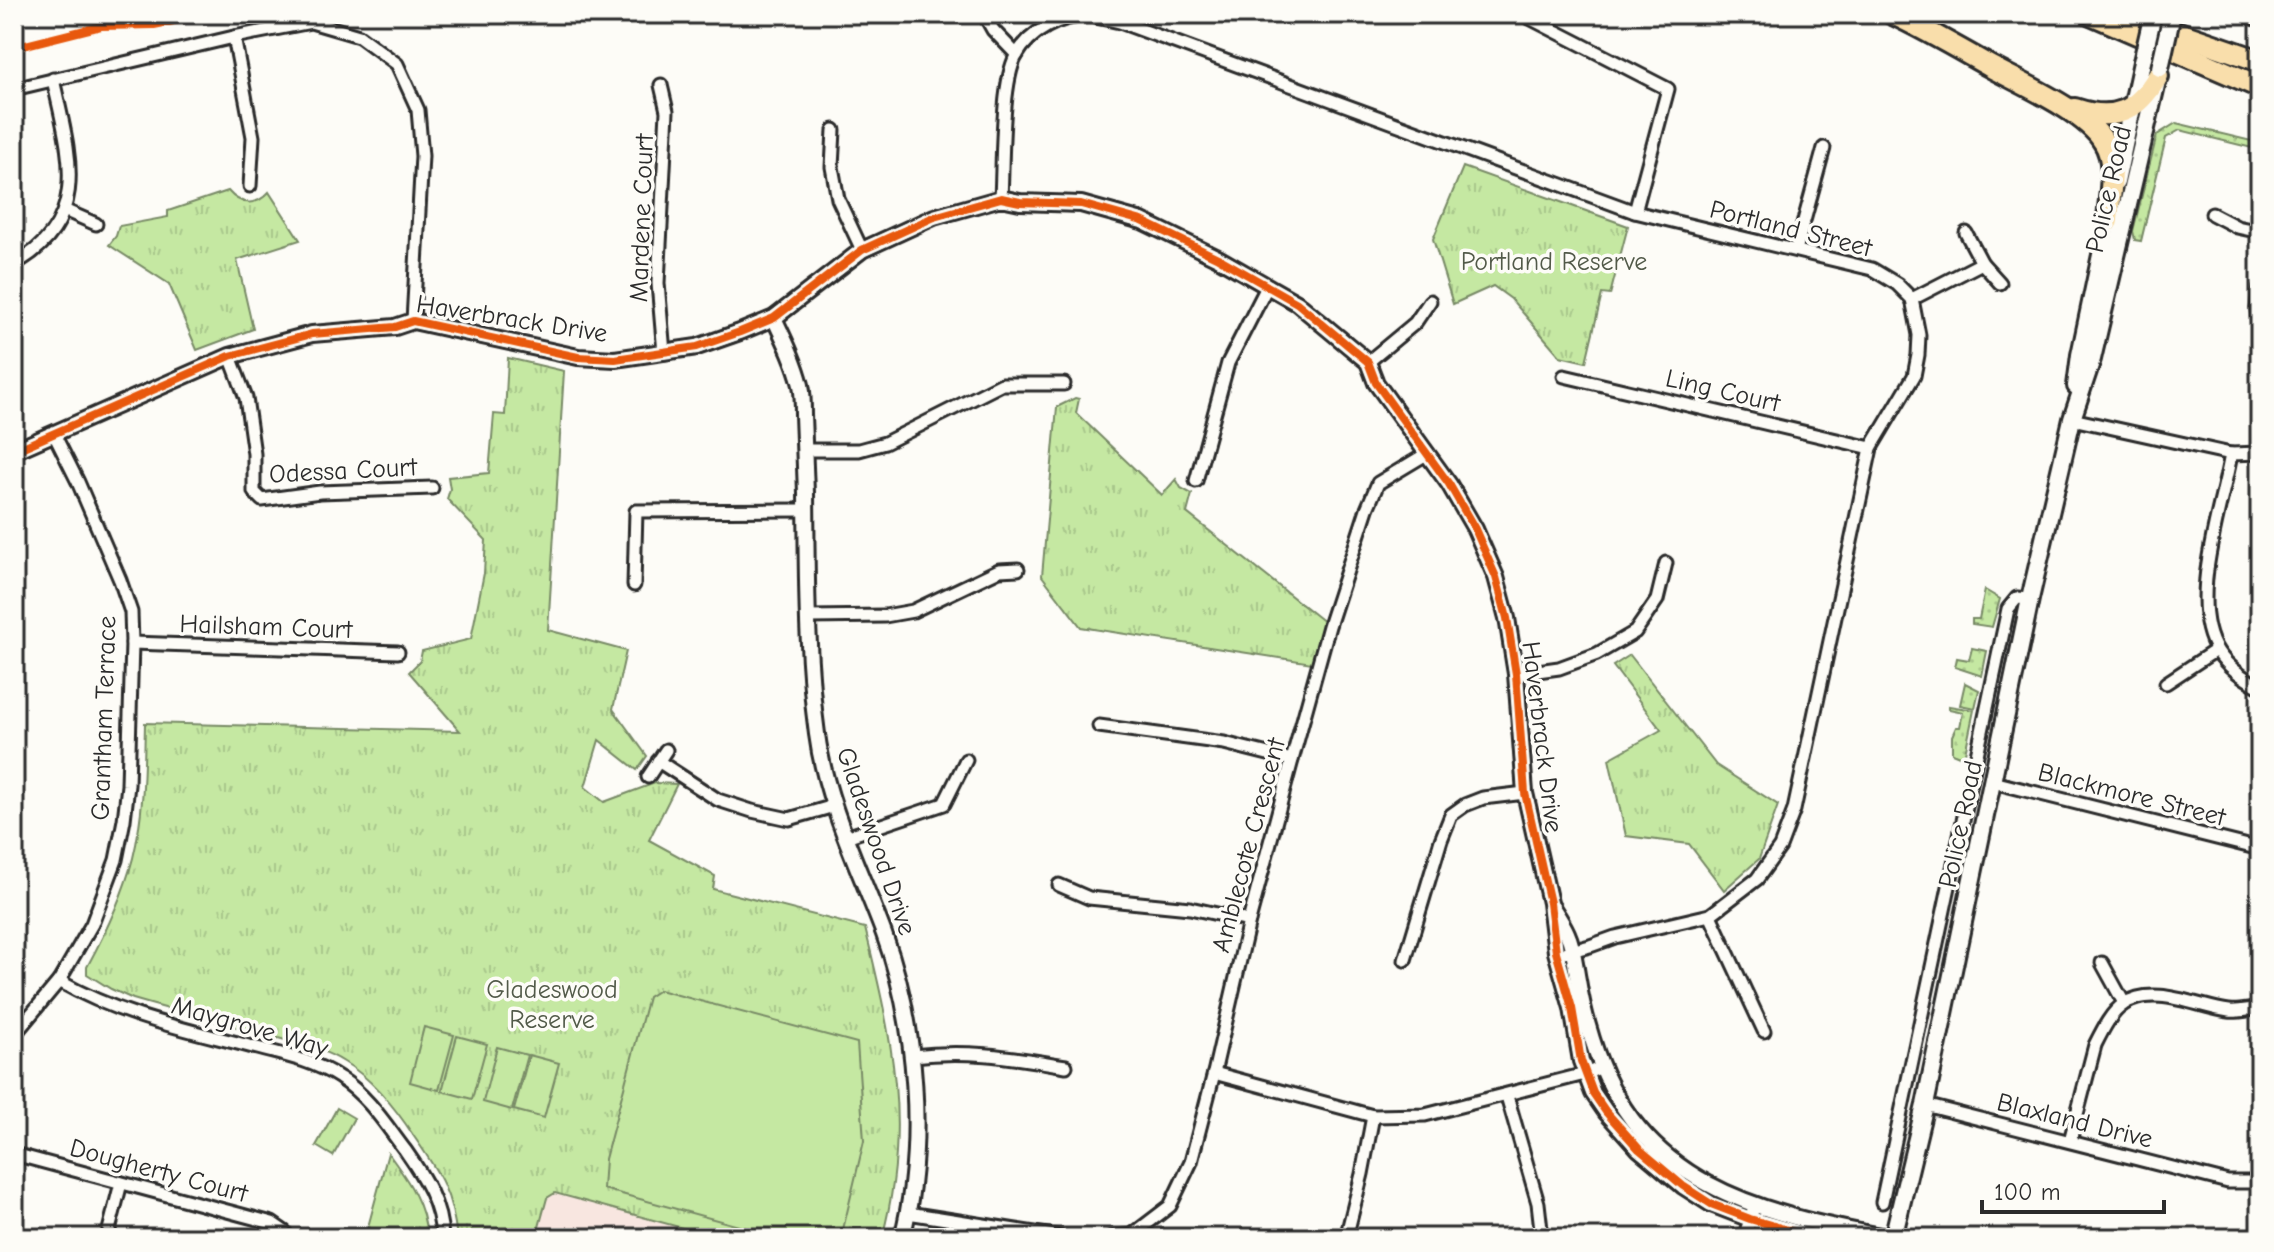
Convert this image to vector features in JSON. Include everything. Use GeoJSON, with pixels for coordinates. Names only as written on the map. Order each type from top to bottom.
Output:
{"type":"FeatureCollection","features":[{"type":"Feature","properties":{"kind":"highway"},"geometry":{"type":"LineString","coordinates":[[1893,14],[2061,105],[2091,126],[2105,142],[2112,164],[2108,221]]}},
{"type":"Feature","properties":{"kind":"highway"},"geometry":{"type":"LineString","coordinates":[[2091,14],[2260,87]]}},
{"type":"Feature","properties":{"kind":"highway"},"geometry":{"type":"LineString","coordinates":[[2124,14],[2260,61]]}},
{"type":"Feature","properties":{"kind":"highway"},"geometry":{"type":"LineString","coordinates":[[2061,105],[2095,115],[2118,114],[2148,93],[2159,72]]}},
{"type":"Feature","properties":{"kind":"main road","name":"Police Road"},"geometry":{"type":"LineString","coordinates":[[2072,419],[2080,355],[2153,14]]}},
{"type":"Feature","properties":{"kind":"main road","name":"Police Road"},"geometry":{"type":"LineString","coordinates":[[1892,1238],[1925,1105],[2030,599],[2072,419],[2092,359],[2172,14]]}},
{"type":"Feature","properties":{"kind":"street"},"geometry":{"type":"LineString","coordinates":[[984,14],[993,30],[1017,55],[1008,83],[1001,198]]}},
{"type":"Feature","properties":{"kind":"street"},"geometry":{"type":"LineString","coordinates":[[1522,14],[1668,89],[1635,212]]}},
{"type":"Feature","properties":{"kind":"street","name":"Portland Street"},"geometry":{"type":"LineString","coordinates":[[1017,55],[1037,32],[1061,18],[1090,16],[1120,22],[1635,212],[1872,269],[1897,284],[1912,299]]}},
{"type":"Feature","properties":{"kind":"street"},"geometry":{"type":"LineString","coordinates":[[14,89],[311,22],[359,36],[397,64],[418,110],[422,156],[413,321]]}},
{"type":"Feature","properties":{"kind":"street"},"geometry":{"type":"LineString","coordinates":[[234,37],[253,137],[250,186]]}},
{"type":"Feature","properties":{"kind":"street"},"geometry":{"type":"LineString","coordinates":[[14,264],[33,252],[58,223],[69,188],[70,165],[53,79]]}},
{"type":"Feature","properties":{"kind":"street","name":"Mardene Court"},"geometry":{"type":"LineString","coordinates":[[661,85],[667,111],[658,283],[664,353]]}},
{"type":"Feature","properties":{"kind":"street"},"geometry":{"type":"LineString","coordinates":[[834,130],[832,167],[838,199],[862,250]]}},
{"type":"Feature","properties":{"kind":"street"},"geometry":{"type":"LineString","coordinates":[[1796,250],[1824,148]]}},
{"type":"Feature","properties":{"kind":"street","name":"Haverbrack Drive"},"geometry":{"type":"LineString","coordinates":[[14,451],[230,356],[312,334],[395,327],[413,321],[578,357],[615,359],[664,353],[697,347],[774,318],[862,250],[934,217],[1001,198],[1020,202],[1081,204],[1142,221],[1297,303],[1368,362],[1376,383],[1449,484],[1475,529],[1496,577],[1507,618],[1516,674],[1525,793],[1550,903],[1556,952],[1572,1008],[1585,1074],[1599,1103],[1658,1167],[1711,1204],[1815,1238]]}},
{"type":"Feature","properties":{"kind":"street"},"geometry":{"type":"LineString","coordinates":[[64,210],[96,224]]}},
{"type":"Feature","properties":{"kind":"street"},"geometry":{"type":"LineString","coordinates":[[2212,214],[2237,227],[2260,232]]}},
{"type":"Feature","properties":{"kind":"street"},"geometry":{"type":"LineString","coordinates":[[1966,233],[1982,263],[2000,283]]}},
{"type":"Feature","properties":{"kind":"street"},"geometry":{"type":"LineString","coordinates":[[1556,952],[1573,951],[1615,937],[1710,915],[1757,879],[1780,847],[1794,810],[1871,448],[1914,376],[1919,335],[1912,299],[1982,263]]}},
{"type":"Feature","properties":{"kind":"street"},"geometry":{"type":"LineString","coordinates":[[1196,481],[1228,363],[1268,285]]}},
{"type":"Feature","properties":{"kind":"street"},"geometry":{"type":"LineString","coordinates":[[2260,286],[2257,309],[2260,340]]}},
{"type":"Feature","properties":{"kind":"street"},"geometry":{"type":"LineString","coordinates":[[1368,362],[1415,323],[1430,301]]}},
{"type":"Feature","properties":{"kind":"street","name":"Gladeswood Drive"},"geometry":{"type":"LineString","coordinates":[[774,318],[802,387],[809,664],[817,739],[834,806],[885,937],[904,1008],[912,1056],[915,1134],[908,1213],[902,1238]]}},
{"type":"Feature","properties":{"kind":"street","name":"Odessa Court"},"geometry":{"type":"LineString","coordinates":[[230,356],[246,398],[254,454],[254,492],[262,500],[320,492],[432,488]]}},
{"type":"Feature","properties":{"kind":"street","name":"Ling Court"},"geometry":{"type":"LineString","coordinates":[[1564,376],[1871,448]]}},
{"type":"Feature","properties":{"kind":"street"},"geometry":{"type":"LineString","coordinates":[[805,450],[859,450],[885,443],[1002,384],[1064,384]]}},
{"type":"Feature","properties":{"kind":"street"},"geometry":{"type":"LineString","coordinates":[[2072,419],[2231,454],[2260,453]]}},
{"type":"Feature","properties":{"kind":"street","name":"Grantham Terrace"},"geometry":{"type":"LineString","coordinates":[[14,1035],[62,978],[98,910],[121,840],[128,785],[131,612],[78,482],[54,434]]}},
{"type":"Feature","properties":{"kind":"street","name":"Amblecote Crescent"},"geometry":{"type":"LineString","coordinates":[[1109,1238],[1133,1237],[1170,1206],[1191,1162],[1249,921],[1292,760],[1329,626],[1367,509],[1378,483],[1428,453]]}},
{"type":"Feature","properties":{"kind":"street"},"geometry":{"type":"LineString","coordinates":[[2231,454],[2203,595],[2209,631],[2216,650],[2241,675],[2260,687]]}},
{"type":"Feature","properties":{"kind":"street"},"geometry":{"type":"LineString","coordinates":[[634,585],[636,511],[806,510]]}},
{"type":"Feature","properties":{"kind":"street"},"geometry":{"type":"LineString","coordinates":[[1516,674],[1559,668],[1597,654],[1635,632],[1657,600],[1666,563]]}},
{"type":"Feature","properties":{"kind":"street"},"geometry":{"type":"LineString","coordinates":[[809,617],[885,616],[913,611],[999,570],[1018,569]]}},
{"type":"Feature","properties":{"kind":"street"},"geometry":{"type":"LineString","coordinates":[[1882,1202],[2008,609],[2017,598],[2030,599]]}},
{"type":"Feature","properties":{"kind":"street","name":"Hailsham Court"},"geometry":{"type":"LineString","coordinates":[[132,643],[398,652]]}},
{"type":"Feature","properties":{"kind":"street"},"geometry":{"type":"LineString","coordinates":[[2166,683],[2216,650]]}},
{"type":"Feature","properties":{"kind":"street"},"geometry":{"type":"LineString","coordinates":[[1992,684],[2010,702]]}},
{"type":"Feature","properties":{"kind":"street"},"geometry":{"type":"LineString","coordinates":[[1099,726],[1224,743],[1292,760]]}},
{"type":"Feature","properties":{"kind":"street"},"geometry":{"type":"LineString","coordinates":[[648,777],[666,750]]}},
{"type":"Feature","properties":{"kind":"street"},"geometry":{"type":"LineString","coordinates":[[846,837],[944,804],[966,760]]}},
{"type":"Feature","properties":{"kind":"street"},"geometry":{"type":"LineString","coordinates":[[658,761],[718,800],[752,811],[789,819],[834,806]]}},
{"type":"Feature","properties":{"kind":"street","name":"Blackmore Street"},"geometry":{"type":"LineString","coordinates":[[1993,782],[2260,849]]}},
{"type":"Feature","properties":{"kind":"street"},"geometry":{"type":"LineString","coordinates":[[1405,960],[1451,815],[1483,798],[1525,793]]}},
{"type":"Feature","properties":{"kind":"street"},"geometry":{"type":"LineString","coordinates":[[1059,885],[1089,898],[1190,908],[1249,921]]}},
{"type":"Feature","properties":{"kind":"street","name":"Haverbrack Drive"},"geometry":{"type":"LineString","coordinates":[[1550,903],[1568,933],[1581,997],[1602,1067],[1630,1119],[1648,1141],[1710,1187],[1821,1223],[1892,1238]]}},
{"type":"Feature","properties":{"kind":"street"},"geometry":{"type":"LineString","coordinates":[[1710,915],[1764,1031]]}},
{"type":"Feature","properties":{"kind":"street"},"geometry":{"type":"LineString","coordinates":[[2102,963],[2124,1003]]}},
{"type":"Feature","properties":{"kind":"street","name":"Maygrove Way"},"geometry":{"type":"LineString","coordinates":[[62,978],[99,1000],[140,1016],[303,1060],[341,1078],[365,1099],[420,1171],[435,1203],[442,1238]]}},
{"type":"Feature","properties":{"kind":"street"},"geometry":{"type":"LineString","coordinates":[[2070,1141],[2095,1045],[2124,1003],[2141,998],[2170,997],[2232,1011],[2254,1009]]}},
{"type":"Feature","properties":{"kind":"street"},"geometry":{"type":"LineString","coordinates":[[1921,1023],[1941,1028]]}},
{"type":"Feature","properties":{"kind":"street"},"geometry":{"type":"LineString","coordinates":[[912,1056],[947,1052],[995,1055],[1066,1066]]}},
{"type":"Feature","properties":{"kind":"street"},"geometry":{"type":"LineString","coordinates":[[1214,1073],[1373,1116],[1425,1115],[1507,1096],[1602,1067]]}},
{"type":"Feature","properties":{"kind":"street"},"geometry":{"type":"LineString","coordinates":[[1507,1096],[1538,1203],[1542,1238]]}},
{"type":"Feature","properties":{"kind":"street","name":"Blaxland Drive"},"geometry":{"type":"LineString","coordinates":[[1925,1105],[2228,1182],[2260,1182]]}},
{"type":"Feature","properties":{"kind":"street"},"geometry":{"type":"LineString","coordinates":[[1346,1238],[1373,1116]]}},
{"type":"Feature","properties":{"kind":"street","name":"Dougherty Court"},"geometry":{"type":"LineString","coordinates":[[14,1154],[272,1223],[285,1232],[287,1238]]}},
{"type":"Feature","properties":{"kind":"street"},"geometry":{"type":"LineString","coordinates":[[107,1238],[121,1183]]}},
{"type":"Feature","properties":{"kind":"street"},"geometry":{"type":"LineString","coordinates":[[1744,1238],[1755,1204]]}},
{"type":"Feature","properties":{"kind":"street"},"geometry":{"type":"LineString","coordinates":[[908,1213],[1067,1238]]}},
{"type":"Feature","properties":{"kind":"shaded area"},"geometry":{"type":"Polygon","coordinates":[[[555,1193],[719,1238],[536,1238],[547,1198],[555,1193]]]}},
{"type":"Feature","properties":{"kind":"green space"},"geometry":{"type":"Polygon","coordinates":[[[2176,123],[2260,143],[2260,150],[2180,130],[2166,138],[2141,241],[2135,240],[2133,231],[2157,135],[2176,123]]]}},
{"type":"Feature","properties":{"kind":"green space","name":"Portland Reserve"},"geometry":{"type":"Polygon","coordinates":[[[1463,167],[1628,226],[1610,295],[1602,294],[1586,362],[1560,356],[1511,299],[1493,286],[1453,304],[1433,239],[1463,167]]]}},
{"type":"Feature","properties":{"kind":"green space"},"geometry":{"type":"Polygon","coordinates":[[[228,191],[248,202],[259,200],[269,192],[300,240],[237,260],[253,329],[197,350],[169,284],[109,245],[119,226],[168,217],[168,211],[228,191]]]}},
{"type":"Feature","properties":{"kind":"green space","name":"Gladeswood Reserve"},"geometry":{"type":"Polygon","coordinates":[[[508,358],[564,371],[548,630],[626,651],[613,709],[647,756],[637,770],[599,740],[585,787],[604,802],[655,783],[677,784],[649,840],[715,876],[713,889],[865,928],[883,1007],[895,1082],[896,1158],[882,1238],[719,1238],[555,1193],[547,1198],[536,1238],[457,1238],[448,1196],[431,1162],[392,1106],[355,1069],[311,1047],[133,999],[87,974],[87,967],[124,886],[137,841],[144,774],[145,723],[460,731],[409,672],[420,661],[422,651],[471,639],[484,573],[486,540],[447,499],[450,489],[448,477],[489,473],[494,414],[505,415],[508,358]]]}},
{"type":"Feature","properties":{"kind":"green space"},"geometry":{"type":"Polygon","coordinates":[[[1079,399],[1076,413],[1162,495],[1176,479],[1181,488],[1192,494],[1187,513],[1329,626],[1318,664],[1081,627],[1042,576],[1057,407],[1079,399]]]}},
{"type":"Feature","properties":{"kind":"green space"},"geometry":{"type":"Polygon","coordinates":[[[1985,590],[2000,599],[1992,627],[1972,624],[1972,619],[1979,619],[1985,590]]]}},
{"type":"Feature","properties":{"kind":"green space"},"geometry":{"type":"Polygon","coordinates":[[[1972,648],[1987,651],[1982,676],[1955,667],[1957,658],[1969,660],[1972,648]]]}},
{"type":"Feature","properties":{"kind":"green space"},"geometry":{"type":"Polygon","coordinates":[[[1630,655],[1716,765],[1778,805],[1759,859],[1724,890],[1689,844],[1626,836],[1609,759],[1661,730],[1613,666],[1630,655]]]}},
{"type":"Feature","properties":{"kind":"green space"},"geometry":{"type":"Polygon","coordinates":[[[1965,683],[1979,690],[1975,708],[1960,705],[1965,683]]]}},
{"type":"Feature","properties":{"kind":"green space"},"geometry":{"type":"Polygon","coordinates":[[[1949,706],[1974,710],[1964,758],[1952,753],[1952,736],[1956,727],[1960,727],[1963,712],[1949,709],[1949,706]]]}},
{"type":"Feature","properties":{"kind":"green space"},"geometry":{"type":"Polygon","coordinates":[[[659,990],[857,1043],[864,1141],[841,1238],[783,1238],[603,1189],[605,1159],[648,997],[659,990]]]}},
{"type":"Feature","properties":{"kind":"green space"},"geometry":{"type":"Polygon","coordinates":[[[424,1027],[454,1035],[439,1090],[410,1082],[424,1027]]]}},
{"type":"Feature","properties":{"kind":"green space"},"geometry":{"type":"Polygon","coordinates":[[[457,1036],[487,1044],[472,1099],[442,1091],[457,1036]]]}},
{"type":"Feature","properties":{"kind":"green space"},"geometry":{"type":"Polygon","coordinates":[[[497,1047],[527,1055],[512,1110],[483,1102],[497,1047]]]}},
{"type":"Feature","properties":{"kind":"green space"},"geometry":{"type":"Polygon","coordinates":[[[529,1055],[559,1063],[544,1118],[514,1110],[529,1055]]]}},
{"type":"Feature","properties":{"kind":"green space"},"geometry":{"type":"Polygon","coordinates":[[[337,1108],[354,1118],[333,1156],[316,1146],[337,1108]]]}},
{"type":"Feature","properties":{"kind":"green space"},"geometry":{"type":"Polygon","coordinates":[[[388,1153],[419,1203],[427,1238],[365,1238],[388,1153]]]}},
{"type":"Feature","properties":{"kind":"cycle path"},"geometry":{"type":"LineString","coordinates":[[14,48],[101,26],[154,25],[209,14]]}},
{"type":"Feature","properties":{"kind":"cycle path"},"geometry":{"type":"LineString","coordinates":[[14,451],[230,356],[312,334],[395,327],[413,321],[578,357],[615,359],[697,347],[774,318],[862,250],[934,217],[1001,198],[1020,202],[1081,204],[1142,221],[1218,258],[1297,303],[1368,362],[1376,383],[1449,484],[1475,529],[1496,577],[1507,618],[1516,674],[1525,793],[1550,903],[1556,952],[1572,1008],[1581,1061],[1593,1093],[1639,1149],[1683,1186],[1711,1204],[1815,1238]]}}]}
